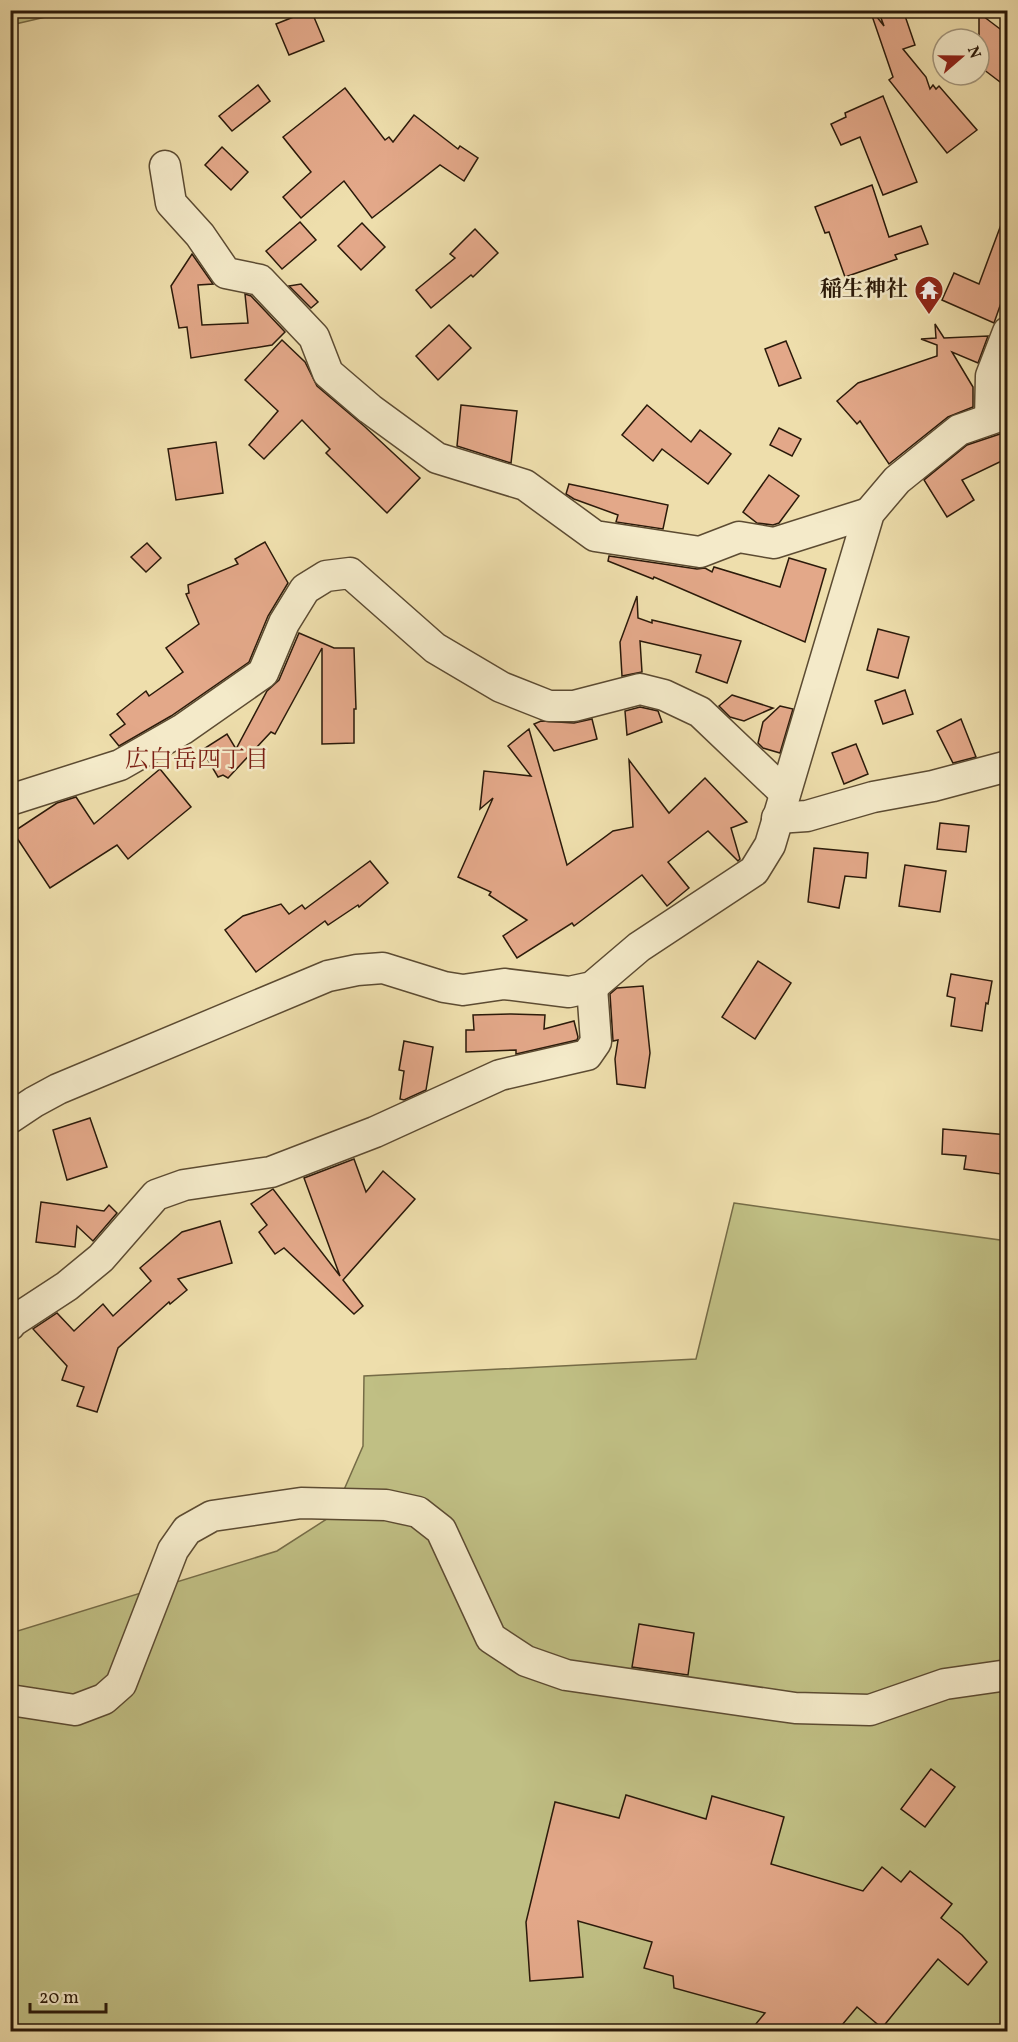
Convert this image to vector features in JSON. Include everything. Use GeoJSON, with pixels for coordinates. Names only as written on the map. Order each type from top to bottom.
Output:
{"type":"FeatureCollection","features":[{"type":"Feature","properties":{"kind":"street"},"geometry":{"type":"LineString","coordinates":[[165,166],[171,203],[200,235],[226,273],[260,280],[314,337],[328,373],[370,409],[437,458],[525,484],[595,536],[700,552],[739,537],[774,543],[869,513]]}},
{"type":"Feature","properties":{"kind":"street"},"geometry":{"type":"LineString","coordinates":[[10,1118],[58,1089],[328,976],[383,968],[444,987],[463,990],[504,984],[569,992],[592,987],[639,947],[754,872],[770,844],[869,513],[902,475],[959,430],[999,416],[991,376],[1008,332]]}},
{"type":"Feature","properties":{"kind":"street"},"geometry":{"type":"LineString","coordinates":[[10,800],[120,765],[183,729],[263,673],[284,623],[305,589],[326,576],[350,573],[435,648],[501,687],[549,706],[574,706],[640,689],[664,695],[700,712],[781,805],[807,816],[873,797],[933,786],[1008,766]]}},
{"type":"Feature","properties":{"kind":"street"},"geometry":{"type":"LineString","coordinates":[[10,1325],[67,1286],[101,1258],[156,1195],[184,1185],[271,1172],[375,1132],[500,1075],[587,1054],[596,1042],[592,987]]}},
{"type":"Feature","properties":{"kind":"street"},"geometry":{"type":"LineString","coordinates":[[10,1700],[75,1710],[104,1699],[122,1684],[173,1550],[187,1530],[212,1516],[301,1503],[386,1505],[418,1512],[441,1530],[491,1638],[526,1661],[566,1675],[795,1708],[870,1710],[945,1684],[1008,1676]]}},
{"type":"Feature","properties":{"kind":"shaded area"},"geometry":{"type":"Polygon","coordinates":[[[11,10],[72,10],[72,11],[11,25],[11,10]]]}},
{"type":"Feature","properties":{"kind":"shaded area"},"geometry":{"type":"Polygon","coordinates":[[[734,1203],[1007,1241],[1007,2031],[11,2032],[11,1633],[277,1551],[333,1515],[363,1446],[364,1376],[696,1359],[734,1203]]]}},
{"type":"Feature","properties":{"kind":"building"},"geometry":{"type":"Polygon","coordinates":[[[311,10],[324,41],[289,55],[276,24],[311,10]]]}},
{"type":"Feature","properties":{"kind":"building"},"geometry":{"type":"Polygon","coordinates":[[[878,10],[903,10],[915,45],[903,49],[926,77],[930,89],[940,87],[977,130],[947,153],[889,80],[893,77],[871,13],[873,12],[884,26],[878,10]]]}},
{"type":"Feature","properties":{"kind":"building"},"geometry":{"type":"Polygon","coordinates":[[[979,13],[1008,35],[1008,88],[991,75],[991,27],[979,27],[979,13]]]}},
{"type":"Feature","properties":{"kind":"building"},"geometry":{"type":"Polygon","coordinates":[[[258,85],[270,101],[232,131],[219,116],[258,85]]]}},
{"type":"Feature","properties":{"kind":"building"},"geometry":{"type":"Polygon","coordinates":[[[345,88],[385,140],[389,137],[393,142],[414,115],[458,149],[460,146],[478,158],[464,181],[440,165],[372,218],[344,181],[301,218],[283,197],[311,172],[283,137],[345,88]]]}},
{"type":"Feature","properties":{"kind":"building"},"geometry":{"type":"Polygon","coordinates":[[[883,96],[917,182],[883,195],[860,137],[841,145],[831,124],[846,117],[845,113],[883,96]]]}},
{"type":"Feature","properties":{"kind":"building"},"geometry":{"type":"Polygon","coordinates":[[[222,147],[248,172],[231,190],[205,165],[222,147]]]}},
{"type":"Feature","properties":{"kind":"building"},"geometry":{"type":"Polygon","coordinates":[[[872,185],[889,237],[921,226],[928,244],[895,255],[897,259],[845,277],[829,232],[825,233],[815,207],[872,185]]]}},
{"type":"Feature","properties":{"kind":"building"},"geometry":{"type":"Polygon","coordinates":[[[1005,214],[1008,214],[1008,283],[994,323],[942,300],[954,273],[979,284],[1005,214]]]}},
{"type":"Feature","properties":{"kind":"building"},"geometry":{"type":"Polygon","coordinates":[[[300,222],[316,240],[282,269],[266,251],[300,222]]]}},
{"type":"Feature","properties":{"kind":"building"},"geometry":{"type":"Polygon","coordinates":[[[362,223],[385,247],[361,270],[338,246],[362,223]]]}},
{"type":"Feature","properties":{"kind":"building"},"geometry":{"type":"Polygon","coordinates":[[[475,229],[498,253],[473,277],[471,275],[431,308],[416,290],[455,258],[450,254],[475,229]]]}},
{"type":"Feature","properties":{"kind":"building"},"geometry":{"type":"Polygon","coordinates":[[[192,254],[213,284],[198,285],[202,325],[248,323],[245,294],[251,296],[285,332],[272,345],[191,358],[187,327],[179,328],[171,286],[192,254]]]}},
{"type":"Feature","properties":{"kind":"building"},"geometry":{"type":"Polygon","coordinates":[[[301,284],[318,302],[311,308],[289,286],[301,284]]]}},
{"type":"Feature","properties":{"kind":"building"},"geometry":{"type":"Polygon","coordinates":[[[935,324],[944,338],[988,336],[978,363],[952,352],[973,387],[973,407],[948,417],[889,464],[860,421],[857,424],[837,401],[858,383],[937,356],[937,345],[921,339],[936,338],[935,324]]]}},
{"type":"Feature","properties":{"kind":"building"},"geometry":{"type":"Polygon","coordinates":[[[449,325],[471,348],[438,380],[416,356],[449,325]]]}},
{"type":"Feature","properties":{"kind":"building"},"geometry":{"type":"Polygon","coordinates":[[[282,340],[305,362],[317,386],[420,478],[387,513],[326,453],[330,449],[302,420],[264,459],[249,445],[278,411],[245,380],[282,340]]]}},
{"type":"Feature","properties":{"kind":"building"},"geometry":{"type":"Polygon","coordinates":[[[786,341],[801,378],[779,386],[765,349],[786,341]]]}},
{"type":"Feature","properties":{"kind":"building"},"geometry":{"type":"Polygon","coordinates":[[[461,405],[517,411],[511,463],[457,446],[461,405]]]}},
{"type":"Feature","properties":{"kind":"building"},"geometry":{"type":"Polygon","coordinates":[[[647,405],[691,442],[700,430],[731,454],[708,484],[662,449],[653,461],[622,435],[647,405]]]}},
{"type":"Feature","properties":{"kind":"building"},"geometry":{"type":"Polygon","coordinates":[[[779,428],[801,439],[792,456],[770,445],[779,428]]]}},
{"type":"Feature","properties":{"kind":"building"},"geometry":{"type":"Polygon","coordinates":[[[1003,433],[1008,442],[1008,458],[962,480],[974,500],[947,517],[924,480],[967,445],[1003,433]]]}},
{"type":"Feature","properties":{"kind":"building"},"geometry":{"type":"Polygon","coordinates":[[[216,442],[223,493],[176,500],[168,449],[216,442]]]}},
{"type":"Feature","properties":{"kind":"building"},"geometry":{"type":"Polygon","coordinates":[[[769,475],[799,496],[779,523],[773,525],[757,523],[743,512],[769,475]]]}},
{"type":"Feature","properties":{"kind":"building"},"geometry":{"type":"Polygon","coordinates":[[[569,484],[668,505],[663,529],[616,522],[618,515],[566,494],[569,484]]]}},
{"type":"Feature","properties":{"kind":"building"},"geometry":{"type":"Polygon","coordinates":[[[265,542],[288,583],[268,616],[249,662],[171,716],[119,746],[110,735],[125,724],[117,714],[146,691],[149,696],[183,672],[166,648],[199,624],[186,594],[189,593],[188,585],[238,564],[235,559],[265,542]]]}},
{"type":"Feature","properties":{"kind":"building"},"geometry":{"type":"Polygon","coordinates":[[[147,543],[161,558],[146,572],[131,557],[147,543]]]}},
{"type":"Feature","properties":{"kind":"building"},"geometry":{"type":"Polygon","coordinates":[[[609,556],[697,569],[705,568],[712,572],[714,567],[780,587],[789,558],[826,569],[805,642],[654,577],[653,579],[608,561],[609,556]]]}},
{"type":"Feature","properties":{"kind":"building"},"geometry":{"type":"Polygon","coordinates":[[[637,596],[638,618],[652,623],[652,620],[741,641],[727,683],[696,672],[701,655],[640,641],[642,672],[622,676],[620,642],[637,596]]]}},
{"type":"Feature","properties":{"kind":"building"},"geometry":{"type":"Polygon","coordinates":[[[878,629],[909,637],[898,678],[867,670],[878,629]]]}},
{"type":"Feature","properties":{"kind":"building"},"geometry":{"type":"Polygon","coordinates":[[[299,633],[334,648],[354,648],[356,709],[354,709],[354,743],[322,744],[322,648],[275,734],[271,732],[228,778],[223,775],[218,777],[202,750],[227,734],[236,749],[267,691],[279,680],[299,633]]]}},
{"type":"Feature","properties":{"kind":"building"},"geometry":{"type":"Polygon","coordinates":[[[905,690],[913,714],[883,724],[875,701],[905,690]]]}},
{"type":"Feature","properties":{"kind":"building"},"geometry":{"type":"Polygon","coordinates":[[[732,695],[773,708],[744,721],[730,717],[719,706],[732,695]]]}},
{"type":"Feature","properties":{"kind":"building"},"geometry":{"type":"Polygon","coordinates":[[[780,706],[793,709],[780,753],[763,748],[758,743],[763,722],[780,706]]]}},
{"type":"Feature","properties":{"kind":"building"},"geometry":{"type":"Polygon","coordinates":[[[640,707],[658,711],[662,722],[627,735],[625,711],[640,707]]]}},
{"type":"Feature","properties":{"kind":"building"},"geometry":{"type":"Polygon","coordinates":[[[592,719],[597,739],[554,751],[534,724],[541,721],[574,723],[592,719]]]}},
{"type":"Feature","properties":{"kind":"building"},"geometry":{"type":"Polygon","coordinates":[[[961,719],[976,757],[953,763],[937,731],[961,719]]]}},
{"type":"Feature","properties":{"kind":"building"},"geometry":{"type":"Polygon","coordinates":[[[529,729],[567,865],[613,831],[633,827],[629,760],[669,813],[705,778],[747,822],[731,828],[740,859],[738,861],[708,831],[668,862],[689,888],[667,906],[642,875],[574,926],[572,923],[517,958],[503,936],[527,920],[489,895],[491,892],[458,877],[493,798],[480,809],[484,771],[531,776],[508,746],[529,729]]]}},
{"type":"Feature","properties":{"kind":"building"},"geometry":{"type":"Polygon","coordinates":[[[856,744],[868,774],[844,784],[832,753],[856,744]]]}},
{"type":"Feature","properties":{"kind":"building"},"geometry":{"type":"Polygon","coordinates":[[[160,769],[191,807],[128,859],[117,845],[50,888],[13,832],[57,803],[76,797],[94,824],[160,769]]]}},
{"type":"Feature","properties":{"kind":"building"},"geometry":{"type":"Polygon","coordinates":[[[940,823],[969,826],[966,852],[937,849],[940,823]]]}},
{"type":"Feature","properties":{"kind":"building"},"geometry":{"type":"Polygon","coordinates":[[[814,848],[868,853],[866,878],[845,876],[839,908],[808,902],[814,848]]]}},
{"type":"Feature","properties":{"kind":"building"},"geometry":{"type":"Polygon","coordinates":[[[370,861],[388,883],[359,907],[358,905],[328,925],[325,921],[256,972],[225,930],[243,916],[281,904],[289,914],[302,905],[305,909],[370,861]]]}},
{"type":"Feature","properties":{"kind":"building"},"geometry":{"type":"Polygon","coordinates":[[[905,865],[946,871],[940,912],[899,906],[905,865]]]}},
{"type":"Feature","properties":{"kind":"building"},"geometry":{"type":"Polygon","coordinates":[[[758,961],[791,983],[755,1039],[722,1017],[758,961]]]}},
{"type":"Feature","properties":{"kind":"building"},"geometry":{"type":"Polygon","coordinates":[[[951,974],[992,981],[982,1031],[951,1026],[955,998],[947,996],[951,974]]]}},
{"type":"Feature","properties":{"kind":"building"},"geometry":{"type":"Polygon","coordinates":[[[643,986],[650,1053],[645,1088],[617,1084],[615,1059],[618,1040],[613,1041],[610,994],[617,988],[643,986]]]}},
{"type":"Feature","properties":{"kind":"building"},"geometry":{"type":"Polygon","coordinates":[[[473,1015],[545,1015],[544,1029],[574,1021],[577,1040],[516,1054],[516,1050],[466,1052],[466,1030],[474,1030],[473,1015]]]}},
{"type":"Feature","properties":{"kind":"building"},"geometry":{"type":"Polygon","coordinates":[[[404,1041],[433,1047],[426,1090],[404,1100],[400,1099],[404,1071],[399,1070],[404,1041]]]}},
{"type":"Feature","properties":{"kind":"building"},"geometry":{"type":"Polygon","coordinates":[[[90,1118],[107,1167],[67,1180],[53,1130],[90,1118]]]}},
{"type":"Feature","properties":{"kind":"building"},"geometry":{"type":"Polygon","coordinates":[[[943,1129],[1008,1135],[1008,1175],[964,1169],[966,1156],[942,1154],[943,1129]]]}},
{"type":"Feature","properties":{"kind":"building"},"geometry":{"type":"Polygon","coordinates":[[[354,1159],[366,1192],[383,1171],[415,1199],[343,1280],[363,1306],[354,1314],[284,1248],[275,1254],[259,1232],[267,1225],[251,1204],[273,1189],[340,1276],[304,1178],[354,1159]]]}},
{"type":"Feature","properties":{"kind":"building"},"geometry":{"type":"Polygon","coordinates":[[[41,1202],[104,1211],[109,1205],[117,1213],[93,1241],[77,1226],[75,1247],[36,1242],[41,1202]]]}},
{"type":"Feature","properties":{"kind":"building"},"geometry":{"type":"Polygon","coordinates":[[[220,1221],[232,1263],[178,1279],[187,1290],[170,1304],[169,1302],[118,1348],[97,1412],[77,1406],[84,1387],[62,1380],[67,1366],[33,1329],[57,1313],[74,1331],[103,1304],[113,1316],[151,1281],[140,1268],[182,1232],[220,1221]]]}},
{"type":"Feature","properties":{"kind":"building"},"geometry":{"type":"Polygon","coordinates":[[[639,1624],[694,1633],[688,1675],[632,1667],[639,1624]]]}},
{"type":"Feature","properties":{"kind":"building"},"geometry":{"type":"Polygon","coordinates":[[[931,1769],[955,1787],[925,1827],[901,1809],[931,1769]]]}},
{"type":"Feature","properties":{"kind":"building"},"geometry":{"type":"Polygon","coordinates":[[[626,1795],[706,1819],[712,1796],[784,1817],[771,1864],[863,1891],[882,1867],[901,1882],[910,1871],[952,1904],[941,1918],[962,1935],[987,1962],[968,1985],[938,1959],[882,2028],[857,2007],[837,2031],[750,2031],[765,2013],[674,1988],[673,1976],[644,1968],[652,1942],[578,1921],[583,1977],[530,1981],[526,1922],[555,1802],[619,1818],[626,1795]]]}},
{"type":"Feature","properties":{"kind":"place","name":"稲生神社"},"geometry":{"type":"Point","coordinates":[929,316]}},
{"type":"Feature","properties":{"kind":"district","name":"広白岳四丁目"},"geometry":{"type":"Point","coordinates":[197,761]}}]}
